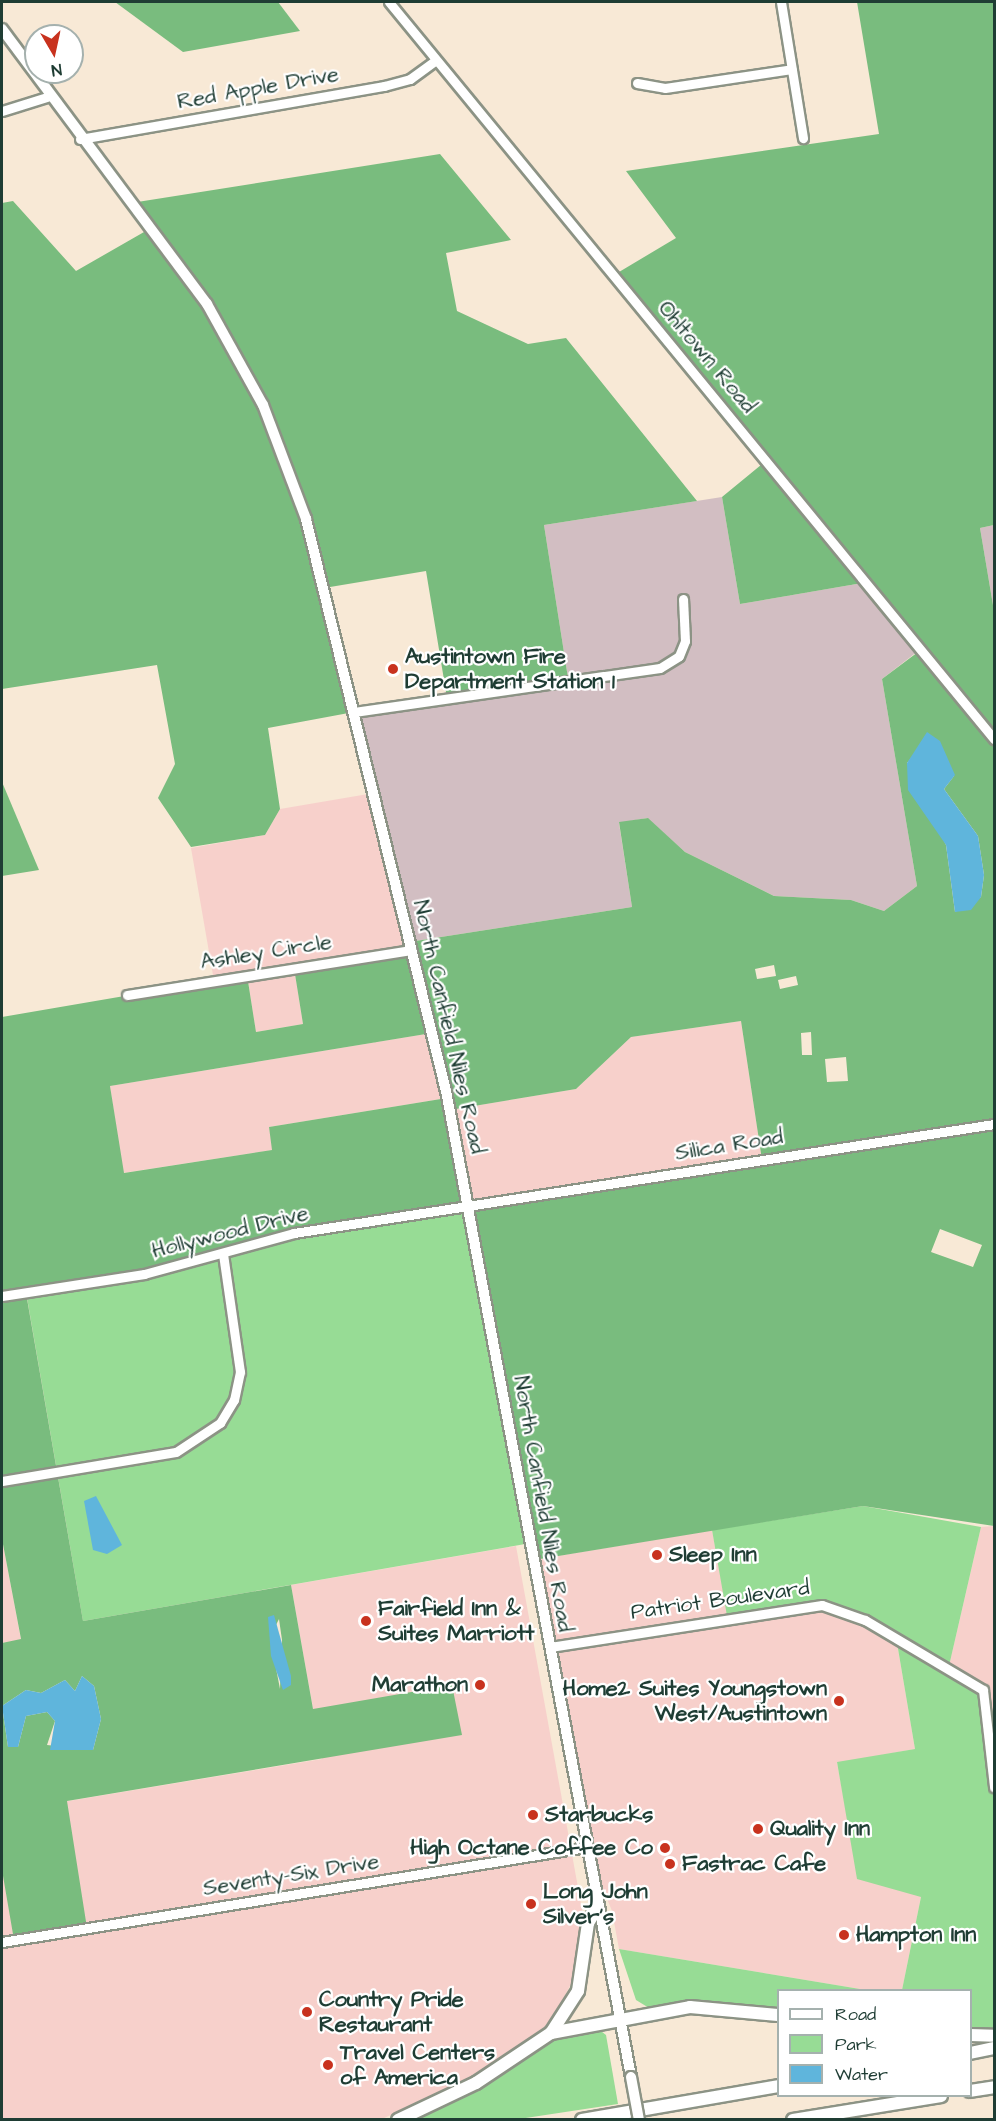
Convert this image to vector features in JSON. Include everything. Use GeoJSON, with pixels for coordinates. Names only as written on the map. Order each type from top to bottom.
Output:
{"type":"FeatureCollection","features":[{"type":"Feature","properties":{"kind":"highway"},"geometry":{"type":"LineString","coordinates":[[550,2033],[578,1991],[588,1923],[598,1907]]}},
{"type":"Feature","properties":{"kind":"highway"},"geometry":{"type":"LineString","coordinates":[[398,2120],[476,2083],[550,2033],[620,2018],[705,2006],[777,2015]]}},
{"type":"Feature","properties":{"kind":"highway"},"geometry":{"type":"LineString","coordinates":[[972,2035],[994,2036]]}},
{"type":"Feature","properties":{"kind":"highway"},"geometry":{"type":"LineString","coordinates":[[972,2053],[994,2048]]}},
{"type":"Feature","properties":{"kind":"highway"},"geometry":{"type":"LineString","coordinates":[[582,2120],[777,2086]]}},
{"type":"Feature","properties":{"kind":"highway"},"geometry":{"type":"LineString","coordinates":[[972,2091],[994,2087]]}},
{"type":"Feature","properties":{"kind":"highway"},"geometry":{"type":"LineString","coordinates":[[793,2120],[935,2097]]}},
{"type":"Feature","properties":{"kind":"main road","name":"North Canfield Niles Road"},"geometry":{"type":"LineString","coordinates":[[2,29],[47,97],[192,281],[263,405],[306,519],[411,950],[469,1206],[586,1847],[639,2120]]}},
{"type":"Feature","properties":{"kind":"street","name":"Ohltown Road"},"geometry":{"type":"LineString","coordinates":[[388,2],[994,739]]}},
{"type":"Feature","properties":{"kind":"street"},"geometry":{"type":"LineString","coordinates":[[781,2],[803,138]]}},
{"type":"Feature","properties":{"kind":"street","name":"Red Apple Drive"},"geometry":{"type":"LineString","coordinates":[[80,139],[384,86],[410,79],[436,60]]}},
{"type":"Feature","properties":{"kind":"street"},"geometry":{"type":"LineString","coordinates":[[637,82],[665,88],[792,69]]}},
{"type":"Feature","properties":{"kind":"street"},"geometry":{"type":"LineString","coordinates":[[2,111],[47,97]]}},
{"type":"Feature","properties":{"kind":"street"},"geometry":{"type":"LineString","coordinates":[[354,712],[660,668],[679,656],[685,641],[683,599]]}},
{"type":"Feature","properties":{"kind":"street","name":"Ashley Circle"},"geometry":{"type":"LineString","coordinates":[[127,995],[411,950]]}},
{"type":"Feature","properties":{"kind":"street","name":"Silica Road"},"geometry":{"type":"LineString","coordinates":[[469,1206],[994,1124]]}},
{"type":"Feature","properties":{"kind":"street","name":"Hollywood Drive"},"geometry":{"type":"LineString","coordinates":[[2,1296],[144,1274],[294,1233],[469,1206]]}},
{"type":"Feature","properties":{"kind":"street"},"geometry":{"type":"LineString","coordinates":[[2,1481],[176,1452],[220,1423],[234,1400],[240,1372],[223,1254]]}},
{"type":"Feature","properties":{"kind":"street","name":"Patriot Boulevard"},"geometry":{"type":"LineString","coordinates":[[550,1647],[822,1605],[865,1620],[983,1690]]}},
{"type":"Feature","properties":{"kind":"street"},"geometry":{"type":"LineString","coordinates":[[994,1687],[983,1690],[994,1787]]}},
{"type":"Feature","properties":{"kind":"street","name":"Seventy-Six Drive"},"geometry":{"type":"LineString","coordinates":[[2,1942],[586,1847]]}},
{"type":"Feature","properties":{"kind":"shaded area"},"geometry":{"type":"Polygon","coordinates":[[[722,497],[740,604],[868,582],[922,648],[882,679],[917,886],[884,911],[851,900],[774,896],[685,852],[647,818],[619,823],[632,907],[409,942],[354,712],[568,678],[544,525],[722,497]]]}},
{"type":"Feature","properties":{"kind":"shaded area"},"geometry":{"type":"Polygon","coordinates":[[[994,525],[994,611],[980,528],[994,525]]]}},
{"type":"Feature","properties":{"kind":"shaded area"},"geometry":{"type":"Polygon","coordinates":[[[374,793],[411,950],[294,968],[303,1024],[256,1032],[247,975],[214,981],[191,848],[265,835],[280,809],[374,793]]]}},
{"type":"Feature","properties":{"kind":"shaded area"},"geometry":{"type":"Polygon","coordinates":[[[741,1021],[762,1160],[469,1206],[450,1110],[576,1089],[631,1037],[741,1021]]]}},
{"type":"Feature","properties":{"kind":"shaded area"},"geometry":{"type":"Polygon","coordinates":[[[432,1033],[447,1098],[269,1127],[273,1150],[123,1173],[110,1086],[432,1033]]]}},
{"type":"Feature","properties":{"kind":"shaded area"},"geometry":{"type":"Polygon","coordinates":[[[994,1526],[994,1787],[949,1666],[981,1527],[994,1526]]]}},
{"type":"Feature","properties":{"kind":"shaded area"},"geometry":{"type":"Polygon","coordinates":[[[712,1530],[728,1616],[814,1604],[896,1637],[915,1749],[837,1763],[845,1805],[921,1897],[902,1989],[860,1989],[619,1949],[612,1911],[586,1847],[534,1560],[712,1530]]]}},
{"type":"Feature","properties":{"kind":"shaded area"},"geometry":{"type":"Polygon","coordinates":[[[2,1539],[21,1640],[2,1643],[2,1539]]]}},
{"type":"Feature","properties":{"kind":"shaded area"},"geometry":{"type":"Polygon","coordinates":[[[516,1546],[583,1915],[579,1969],[549,2025],[474,2077],[382,2119],[2,2120],[2,1812],[322,1759],[291,1585],[516,1546]]]}},
{"type":"Feature","properties":{"kind":"green space"},"geometry":{"type":"Polygon","coordinates":[[[115,2],[278,2],[300,31],[183,52],[115,2]]]}},
{"type":"Feature","properties":{"kind":"green space"},"geometry":{"type":"Polygon","coordinates":[[[857,2],[994,2],[994,525],[980,528],[994,611],[994,1526],[863,1506],[534,1560],[468,1206],[294,1233],[223,1254],[26,1293],[83,1621],[291,1585],[313,1709],[452,1685],[462,1735],[67,1801],[87,1928],[14,1940],[2,1870],[2,1706],[2,1643],[21,1639],[2,1539],[2,1017],[247,975],[256,1032],[303,1024],[294,968],[411,950],[409,942],[632,907],[619,822],[648,818],[685,852],[774,896],[851,900],[884,911],[917,886],[882,679],[922,649],[868,582],[740,604],[722,497],[767,460],[614,275],[676,238],[626,171],[879,134],[857,2]],[[921,746],[907,763],[946,845],[955,912],[981,897],[984,875],[978,836],[944,789],[954,776],[921,746]],[[774,965],[755,969],[757,979],[776,976],[774,965]],[[796,976],[778,980],[780,989],[798,985],[796,976]],[[741,1021],[631,1037],[576,1089],[450,1110],[469,1206],[762,1160],[741,1021]],[[811,1032],[801,1033],[802,1055],[812,1055],[811,1032]],[[432,1033],[110,1086],[124,1173],[272,1150],[269,1127],[447,1098],[432,1033]],[[846,1057],[825,1059],[827,1082],[848,1081],[846,1057]],[[940,1229],[931,1252],[973,1267],[982,1245],[940,1229]],[[279,1619],[270,1637],[280,1689],[282,1640],[279,1619]],[[82,1676],[75,1691],[65,1680],[41,1693],[26,1690],[2,1706],[8,1747],[18,1747],[26,1716],[47,1712],[55,1721],[47,1745],[93,1750],[101,1719],[94,1686],[82,1676]]]}},
{"type":"Feature","properties":{"kind":"green space"},"geometry":{"type":"Polygon","coordinates":[[[440,154],[511,240],[446,253],[457,311],[528,344],[566,338],[697,501],[544,525],[568,678],[447,698],[426,571],[324,588],[354,712],[268,728],[280,809],[265,835],[191,847],[158,798],[175,764],[157,665],[2,689],[2,203],[13,201],[76,271],[151,228],[131,203],[440,154]]]}},
{"type":"Feature","properties":{"kind":"green space"},"geometry":{"type":"Polygon","coordinates":[[[2,782],[39,870],[2,876],[2,782]]]}},
{"type":"Feature","properties":{"kind":"green space"},"geometry":{"type":"Polygon","coordinates":[[[469,1206],[531,1543],[83,1621],[26,1292],[270,1239],[469,1206]]]}},
{"type":"Feature","properties":{"kind":"green space"},"geometry":{"type":"Polygon","coordinates":[[[863,1506],[981,1527],[949,1666],[983,1690],[994,1787],[994,2036],[972,2035],[972,1989],[902,1989],[921,1897],[857,1879],[837,1762],[915,1749],[896,1637],[834,1607],[727,1616],[712,1530],[863,1506]]]}},
{"type":"Feature","properties":{"kind":"green space"},"geometry":{"type":"Polygon","coordinates":[[[619,1949],[860,1989],[777,1989],[777,2015],[654,2011],[636,2000],[619,1949]]]}},
{"type":"Feature","properties":{"kind":"green space"},"geometry":{"type":"Polygon","coordinates":[[[597,2028],[606,2035],[618,2104],[519,2119],[409,2120],[559,2036],[597,2028]]]}},
{"type":"Feature","properties":{"kind":"water"},"geometry":{"type":"Polygon","coordinates":[[[927,732],[940,741],[955,775],[944,789],[978,836],[984,875],[981,897],[971,910],[955,912],[946,845],[908,790],[907,763],[927,732]]]}},
{"type":"Feature","properties":{"kind":"water"},"geometry":{"type":"Polygon","coordinates":[[[96,1496],[122,1545],[107,1554],[93,1550],[84,1501],[96,1496]]]}},
{"type":"Feature","properties":{"kind":"water"},"geometry":{"type":"Polygon","coordinates":[[[274,1615],[291,1676],[291,1685],[283,1690],[271,1656],[268,1617],[274,1615]]]}},
{"type":"Feature","properties":{"kind":"water"},"geometry":{"type":"Polygon","coordinates":[[[82,1676],[94,1686],[101,1719],[93,1750],[50,1750],[55,1721],[47,1712],[26,1716],[18,1747],[8,1747],[2,1706],[26,1690],[41,1693],[65,1680],[75,1691],[82,1676]]]}},
{"type":"Feature","properties":{"kind":"place","name":"Austintown Fire Department Station 1"},"geometry":{"type":"Point","coordinates":[393,669]}},
{"type":"Feature","properties":{"kind":"place","name":"Sleep Inn"},"geometry":{"type":"Point","coordinates":[657,1555]}},
{"type":"Feature","properties":{"kind":"place","name":"Fairfield Inn & Suites Marriott"},"geometry":{"type":"Point","coordinates":[366,1621]}},
{"type":"Feature","properties":{"kind":"place","name":"Marathon"},"geometry":{"type":"Point","coordinates":[480,1685]}},
{"type":"Feature","properties":{"kind":"place","name":"Home2 Suites Youngstown West/Austintown"},"geometry":{"type":"Point","coordinates":[839,1701]}},
{"type":"Feature","properties":{"kind":"place","name":"Starbucks"},"geometry":{"type":"Point","coordinates":[533,1815]}},
{"type":"Feature","properties":{"kind":"place","name":"Quality Inn"},"geometry":{"type":"Point","coordinates":[758,1829]}},
{"type":"Feature","properties":{"kind":"place","name":"High Octane Coffee Co"},"geometry":{"type":"Point","coordinates":[665,1848]}},
{"type":"Feature","properties":{"kind":"place","name":"Fastrac Cafe"},"geometry":{"type":"Point","coordinates":[670,1864]}},
{"type":"Feature","properties":{"kind":"place","name":"Long John Silver's"},"geometry":{"type":"Point","coordinates":[531,1904]}},
{"type":"Feature","properties":{"kind":"place","name":"Hampton Inn"},"geometry":{"type":"Point","coordinates":[844,1935]}},
{"type":"Feature","properties":{"kind":"place","name":"Country Pride Restaurant"},"geometry":{"type":"Point","coordinates":[307,2012]}},
{"type":"Feature","properties":{"kind":"place","name":"Travel Centers of America"},"geometry":{"type":"Point","coordinates":[328,2065]}}]}
